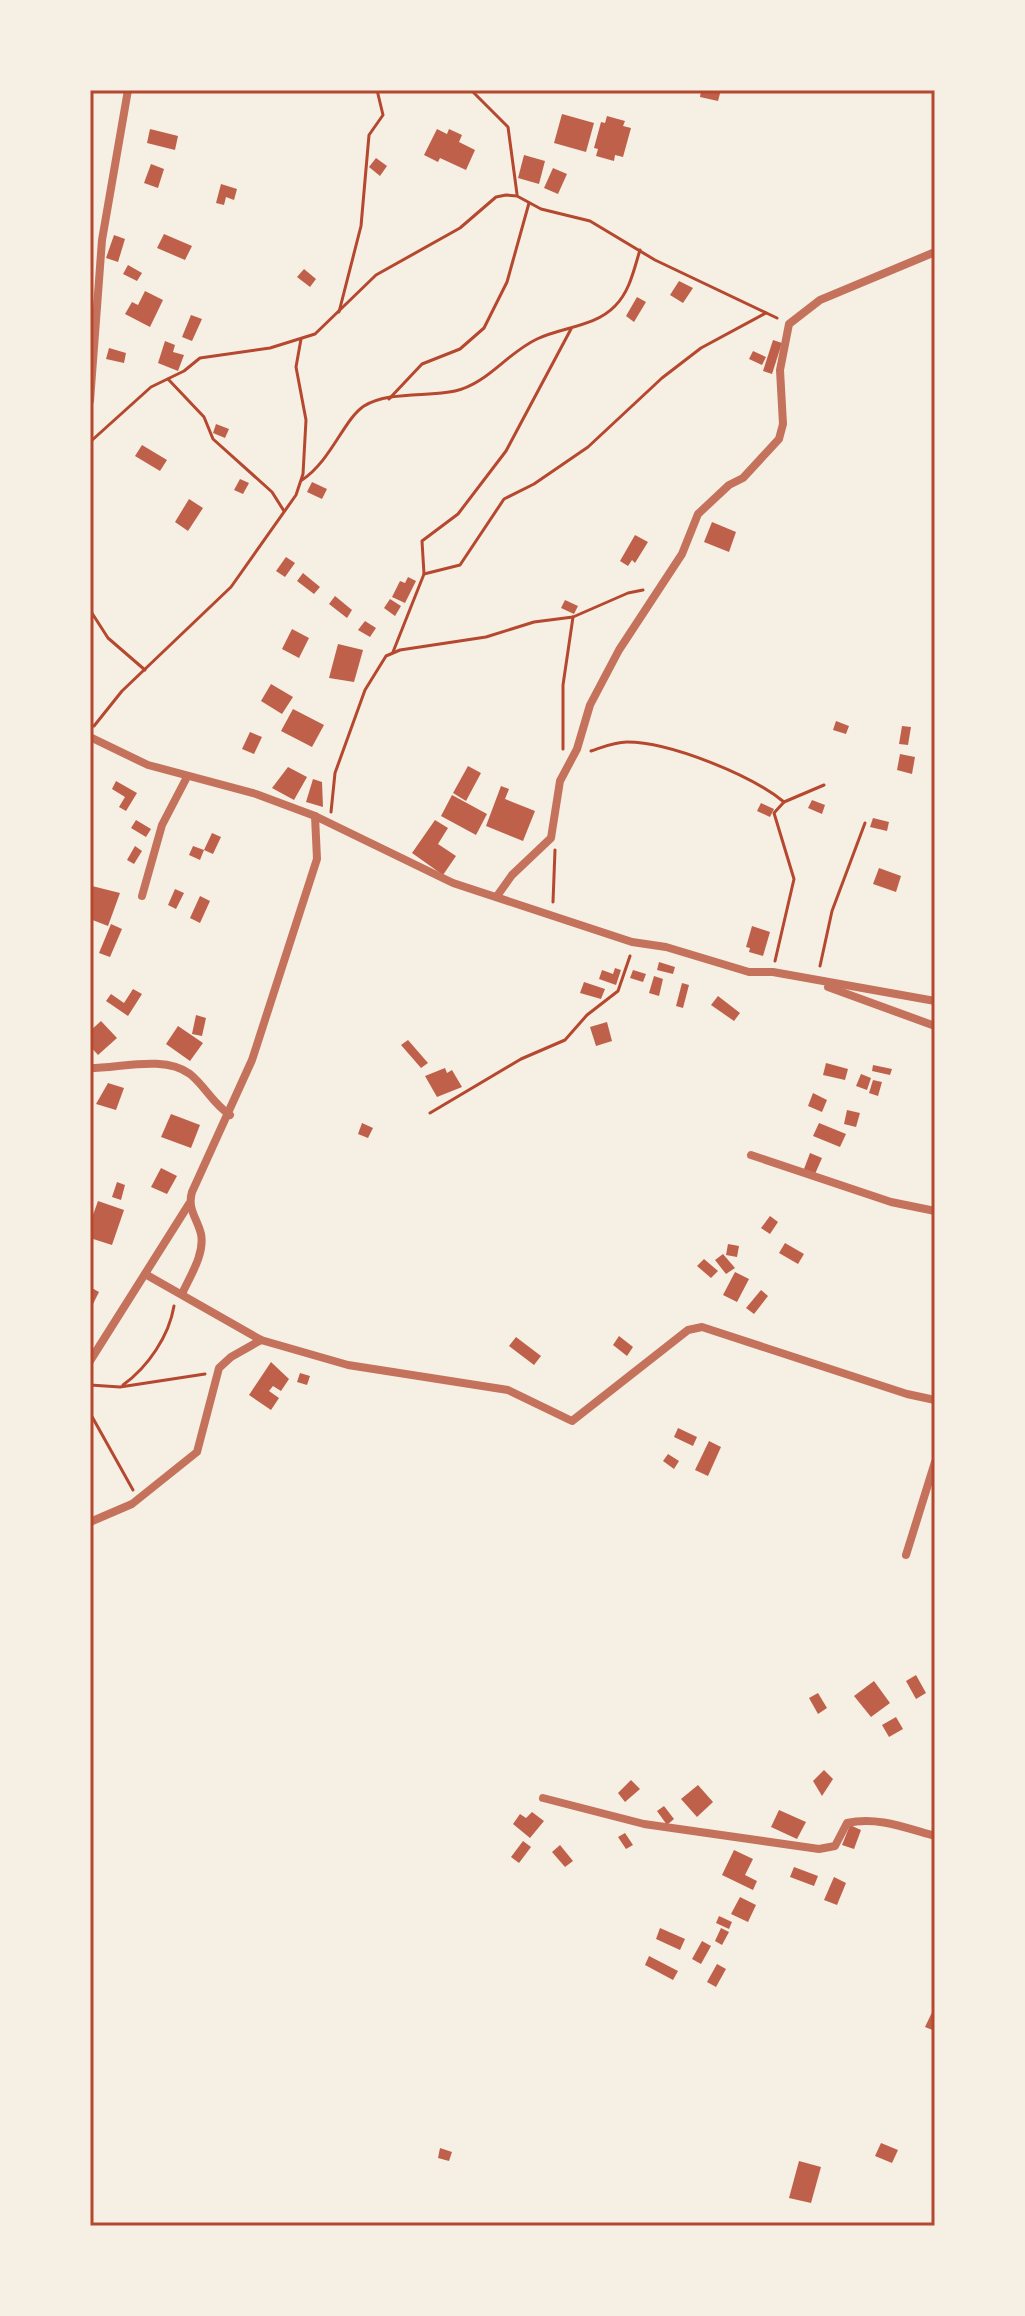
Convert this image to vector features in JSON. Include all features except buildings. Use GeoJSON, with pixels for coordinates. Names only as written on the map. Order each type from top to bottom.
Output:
{"type":"FeatureCollection","features":[{"type":"Feature","properties":{"kind":"street"},"geometry":{"type":"LineString","coordinates":[[90,401],[102,240],[128,90]]}},
{"type":"Feature","properties":{"kind":"street"},"geometry":{"type":"LineString","coordinates":[[497,896],[512,875],[551,838],[558,791],[590,705],[606,673],[662,586],[705,505],[743,478],[779,439],[783,424],[780,370],[789,324],[820,300],[935,252]]}},
{"type":"Feature","properties":{"kind":"street"},"geometry":{"type":"LineString","coordinates":[[90,738],[148,765],[256,794],[315,816],[423,870],[632,942],[666,947],[749,972],[773,972],[935,1001]]}},
{"type":"Feature","properties":{"kind":"street"},"geometry":{"type":"LineString","coordinates":[[142,896],[162,825],[187,777]]}},
{"type":"Feature","properties":{"kind":"street"},"geometry":{"type":"LineString","coordinates":[[90,1361],[189,1204],[230,1115],[252,1060],[317,859],[315,816]]}},
{"type":"Feature","properties":{"kind":"street"},"geometry":{"type":"LineString","coordinates":[[817,982],[935,1026]]}},
{"type":"Feature","properties":{"kind":"street"},"geometry":{"type":"LineString","coordinates":[[90,1068],[167,1063],[191,1075],[213,1104],[230,1115]]}},
{"type":"Feature","properties":{"kind":"street"},"geometry":{"type":"LineString","coordinates":[[751,1155],[891,1202],[935,1211]]}},
{"type":"Feature","properties":{"kind":"street"},"geometry":{"type":"LineString","coordinates":[[178,1292],[202,1244],[189,1204]]}},
{"type":"Feature","properties":{"kind":"street"},"geometry":{"type":"LineString","coordinates":[[145,1274],[261,1340],[348,1365],[508,1390],[572,1421],[688,1330],[702,1327],[907,1394],[935,1400]]}},
{"type":"Feature","properties":{"kind":"street"},"geometry":{"type":"LineString","coordinates":[[90,1522],[139,1500],[181,1467],[199,1448],[219,1368],[261,1340]]}},
{"type":"Feature","properties":{"kind":"street"},"geometry":{"type":"LineString","coordinates":[[906,1555],[935,1462]]}},
{"type":"Feature","properties":{"kind":"street"},"geometry":{"type":"LineString","coordinates":[[543,1798],[644,1824],[819,1849],[835,1846],[847,1823],[855,1821],[876,1820],[935,1836]]}},
{"type":"Feature","properties":{"kind":"path"},"geometry":{"type":"LineString","coordinates":[[339,313],[361,226],[369,135],[383,115],[377,90]]}},
{"type":"Feature","properties":{"kind":"path"},"geometry":{"type":"LineString","coordinates":[[471,90],[508,127],[517,196]]}},
{"type":"Feature","properties":{"kind":"path"},"geometry":{"type":"LineString","coordinates":[[90,442],[122,410],[200,358],[301,339],[325,328],[376,275],[460,228],[496,197],[517,196],[529,203],[590,221],[640,250],[789,324]]}},
{"type":"Feature","properties":{"kind":"path"},"geometry":{"type":"LineString","coordinates":[[389,399],[422,364],[460,349],[484,328],[507,282],[529,203]]}},
{"type":"Feature","properties":{"kind":"path"},"geometry":{"type":"LineString","coordinates":[[90,738],[95,723],[106,708],[231,587],[302,480],[319,467],[362,407],[389,399],[458,391],[486,377],[507,357],[537,338],[571,329],[615,307],[627,290],[640,250]]}},
{"type":"Feature","properties":{"kind":"path"},"geometry":{"type":"LineString","coordinates":[[424,574],[460,565],[504,499],[534,484],[588,447],[662,378],[701,348],[766,313]]}},
{"type":"Feature","properties":{"kind":"path"},"geometry":{"type":"LineString","coordinates":[[393,652],[424,574],[422,541],[458,514],[506,451],[571,329]]}},
{"type":"Feature","properties":{"kind":"path"},"geometry":{"type":"LineString","coordinates":[[301,339],[296,367],[306,420],[302,480]]}},
{"type":"Feature","properties":{"kind":"path"},"geometry":{"type":"LineString","coordinates":[[168,379],[204,417],[213,439],[272,492],[284,511]]}},
{"type":"Feature","properties":{"kind":"path"},"geometry":{"type":"LineString","coordinates":[[330,824],[335,773],[373,672],[381,659],[393,652],[486,637],[517,625],[573,617],[628,593],[662,586]]}},
{"type":"Feature","properties":{"kind":"path"},"geometry":{"type":"LineString","coordinates":[[90,610],[108,638],[145,670]]}},
{"type":"Feature","properties":{"kind":"path"},"geometry":{"type":"LineString","coordinates":[[566,767],[562,707],[573,617]]}},
{"type":"Feature","properties":{"kind":"path"},"geometry":{"type":"LineString","coordinates":[[572,758],[615,743],[646,745],[742,777],[784,802]]}},
{"type":"Feature","properties":{"kind":"path"},"geometry":{"type":"LineString","coordinates":[[773,972],[794,879],[774,816],[784,802],[824,785]]}},
{"type":"Feature","properties":{"kind":"path"},"geometry":{"type":"LineString","coordinates":[[817,982],[832,911],[865,823]]}},
{"type":"Feature","properties":{"kind":"path"},"geometry":{"type":"LineString","coordinates":[[551,838],[556,868],[551,914]]}},
{"type":"Feature","properties":{"kind":"path"},"geometry":{"type":"LineString","coordinates":[[430,1113],[466,1089],[567,1038],[587,1015],[618,991],[625,977],[632,942]]}},
{"type":"Feature","properties":{"kind":"path"},"geometry":{"type":"LineString","coordinates":[[120,1387],[135,1377],[158,1345],[172,1315],[178,1292]]}},
{"type":"Feature","properties":{"kind":"path"},"geometry":{"type":"LineString","coordinates":[[90,1385],[120,1387],[186,1379],[219,1368]]}},
{"type":"Feature","properties":{"kind":"path"},"geometry":{"type":"LineString","coordinates":[[90,1413],[139,1500]]}}]}
